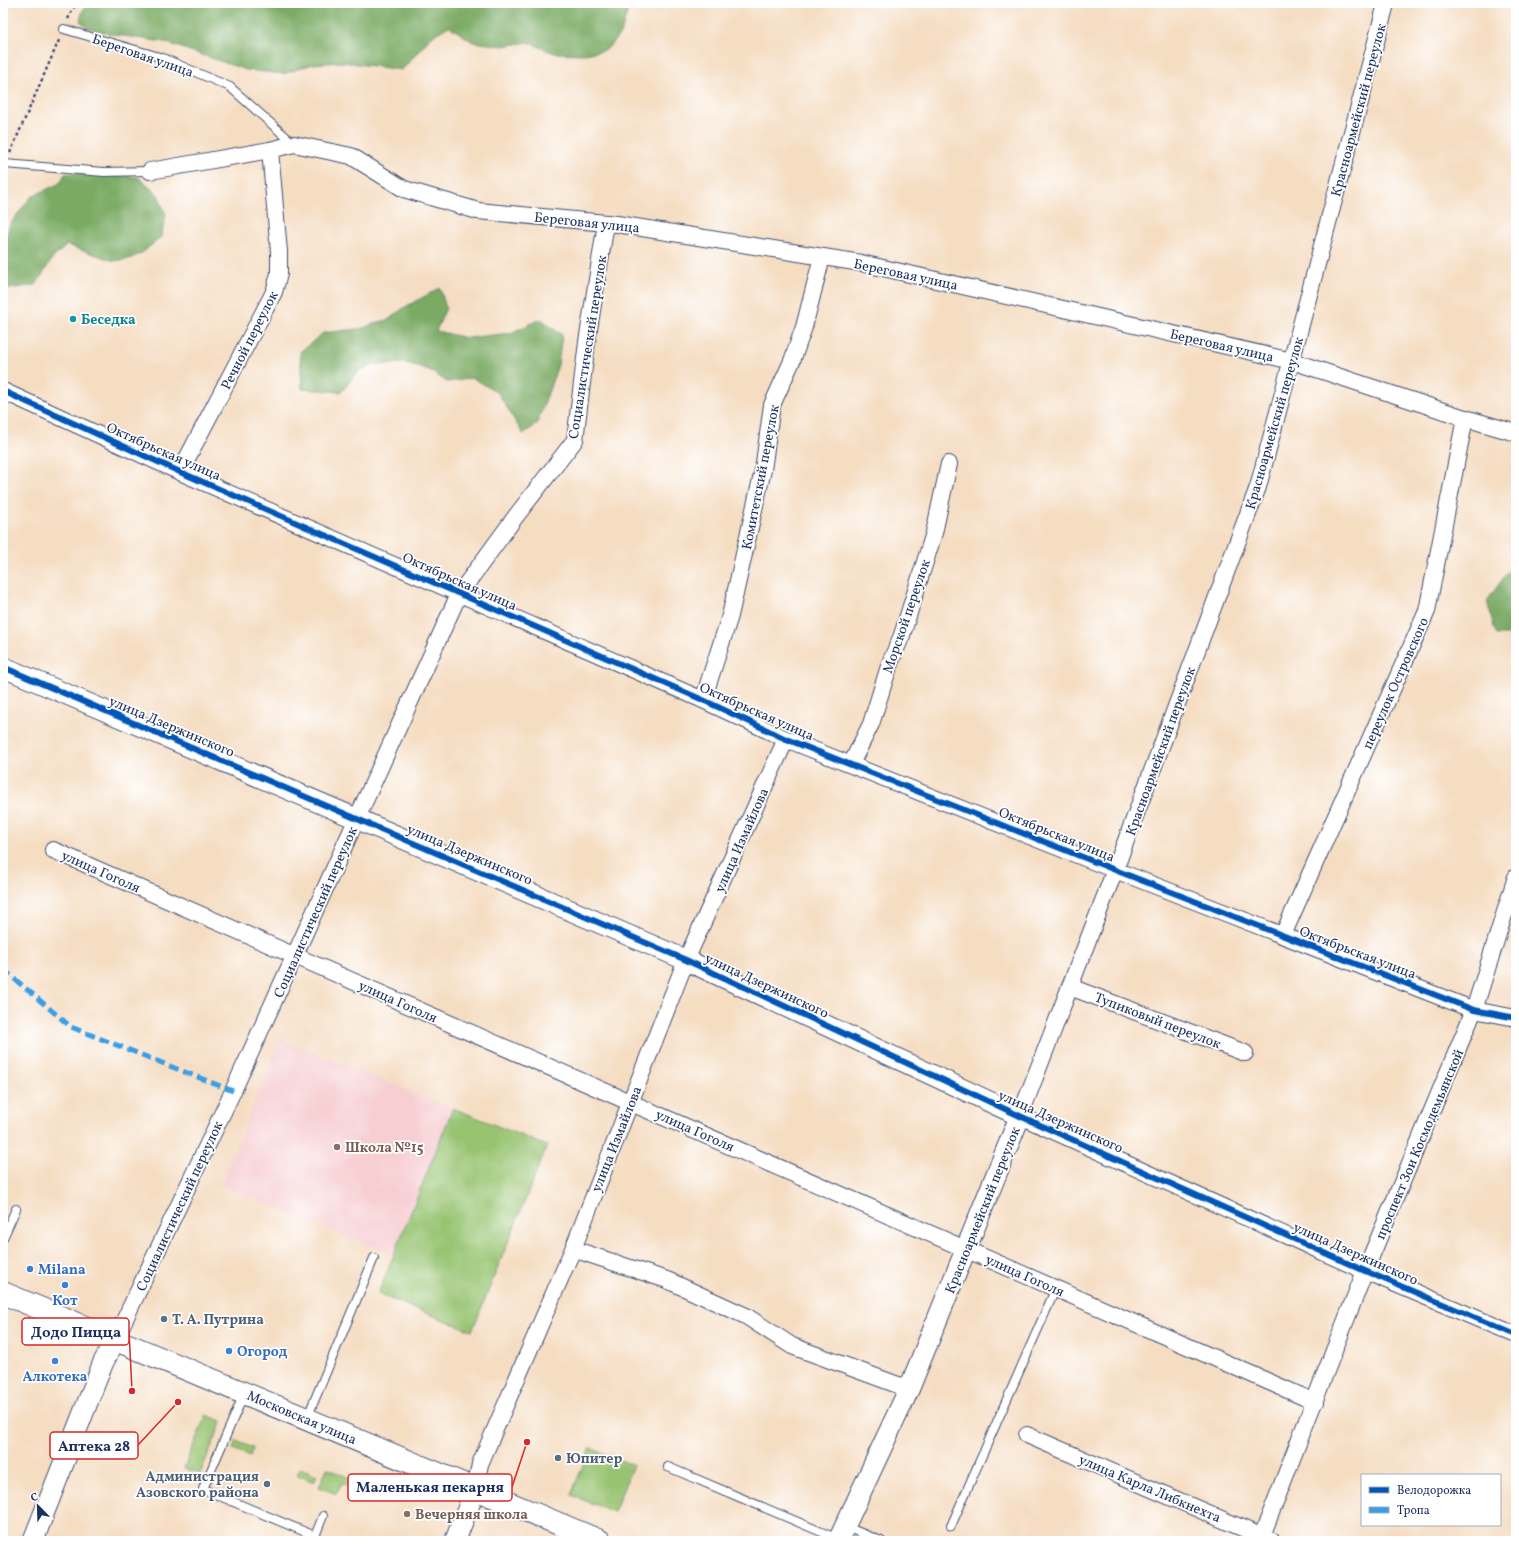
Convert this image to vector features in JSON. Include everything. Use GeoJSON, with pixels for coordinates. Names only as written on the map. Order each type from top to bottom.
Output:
{"type":"FeatureCollection","features":[{"type":"Feature","properties":{"kind":"main road","name":"Московская улица"},"geometry":{"type":"LineString","coordinates":[[3,1293],[600,1541]]}},
{"type":"Feature","properties":{"kind":"street","name":"Красноармейский переулок"},"geometry":{"type":"LineString","coordinates":[[841,1536],[909,1389],[1020,1116],[1115,870],[1258,487],[1386,4]]}},
{"type":"Feature","properties":{"kind":"street","name":"Береговая улица"},"geometry":{"type":"LineString","coordinates":[[150,171],[270,150],[294,144],[351,156],[404,189],[478,211],[606,223],[861,263],[1292,361],[1465,418],[1516,433]]}},
{"type":"Feature","properties":{"kind":"street","name":"Речной переулок"},"geometry":{"type":"LineString","coordinates":[[180,472],[274,292],[279,274],[279,252],[270,150]]}},
{"type":"Feature","properties":{"kind":"street","name":"Социалистический переулок"},"geometry":{"type":"LineString","coordinates":[[33,1541],[103,1363],[234,1091],[459,594],[516,516],[575,440],[587,342],[606,223]]}},
{"type":"Feature","properties":{"kind":"street","name":"Комитетский переулок"},"geometry":{"type":"LineString","coordinates":[[703,700],[730,616],[735,595],[763,470],[772,405],[800,340],[822,257]]}},
{"type":"Feature","properties":{"kind":"street","name":"Октябрьская улица"},"geometry":{"type":"LineString","coordinates":[[3,391],[180,472],[703,700],[786,739],[1115,870],[1474,1010],[1516,1018]]}},
{"type":"Feature","properties":{"kind":"street","name":"переулок Островского"},"geometry":{"type":"LineString","coordinates":[[1284,935],[1427,611],[1465,418]]}},
{"type":"Feature","properties":{"kind":"street","name":"Морской переулок"},"geometry":{"type":"LineString","coordinates":[[851,764],[871,724],[890,663],[902,635],[934,533],[950,464]]}},
{"type":"Feature","properties":{"kind":"street","name":"улица Дзержинского"},"geometry":{"type":"LineString","coordinates":[[3,666],[686,960],[1020,1116],[1365,1271],[1516,1335]]}},
{"type":"Feature","properties":{"kind":"street","name":"улица Измайлова"},"geometry":{"type":"LineString","coordinates":[[454,1541],[476,1490],[480,1464],[573,1249],[686,960],[786,739]]}},
{"type":"Feature","properties":{"kind":"street","name":"улица Гоголя"},"geometry":{"type":"LineString","coordinates":[[52,850],[1315,1402]]}},
{"type":"Feature","properties":{"kind":"street","name":"проспект Зои Космодемьянской"},"geometry":{"type":"LineString","coordinates":[[1264,1540],[1365,1271],[1474,1010],[1516,877]]}},
{"type":"Feature","properties":{"kind":"street","name":"Тупиковый переулок"},"geometry":{"type":"LineString","coordinates":[[1070,987],[1245,1053]]}},
{"type":"Feature","properties":{"kind":"street"},"geometry":{"type":"LineString","coordinates":[[573,1249],[667,1280],[746,1316],[792,1346],[909,1389]]}},
{"type":"Feature","properties":{"kind":"street","name":"улица Карла Либкнехта"},"geometry":{"type":"LineString","coordinates":[[1027,1435],[1264,1540]]}},
{"type":"Feature","properties":{"kind":"lane","name":"Береговая улица"},"geometry":{"type":"LineString","coordinates":[[64,29],[163,58],[230,87],[294,144]]}},
{"type":"Feature","properties":{"kind":"lane"},"geometry":{"type":"LineString","coordinates":[[5,164],[104,172],[150,171]]}},
{"type":"Feature","properties":{"kind":"lane"},"geometry":{"type":"LineString","coordinates":[[3,1238],[16,1209]]}},
{"type":"Feature","properties":{"kind":"lane"},"geometry":{"type":"LineString","coordinates":[[307,1419],[374,1258]]}},
{"type":"Feature","properties":{"kind":"lane"},"geometry":{"type":"LineString","coordinates":[[951,1526],[1056,1288]]}},
{"type":"Feature","properties":{"kind":"lane"},"geometry":{"type":"LineString","coordinates":[[244,1393],[203,1489],[315,1536],[323,1516]]}},
{"type":"Feature","properties":{"kind":"lane"},"geometry":{"type":"LineString","coordinates":[[668,1467],[841,1536],[881,1541]]}},
{"type":"Feature","properties":{"kind":"path"},"geometry":{"type":"LineString","coordinates":[[5,164],[76,3]]}},
{"type":"Feature","properties":{"kind":"shaded area","name":"Школа №15"},"geometry":{"type":"Polygon","coordinates":[[[280,1039],[453,1108],[394,1255],[220,1185],[280,1039]]]}},
{"type":"Feature","properties":{"kind":"green space"},"geometry":{"type":"Polygon","coordinates":[[[90,3],[630,3],[621,33],[606,50],[585,54],[554,53],[528,42],[503,46],[473,42],[449,26],[432,36],[402,70],[342,62],[313,64],[283,74],[246,70],[164,42],[111,34],[88,28],[80,21],[83,10],[90,3]]]}},
{"type":"Feature","properties":{"kind":"green space"},"geometry":{"type":"Polygon","coordinates":[[[75,173],[138,177],[158,195],[166,215],[161,237],[142,253],[129,259],[114,261],[67,245],[52,259],[36,285],[3,290],[3,246],[10,224],[31,197],[60,183],[65,174],[75,173]]]}},
{"type":"Feature","properties":{"kind":"green space"},"geometry":{"type":"Polygon","coordinates":[[[440,288],[446,308],[436,331],[467,338],[510,333],[541,319],[562,335],[558,365],[537,424],[523,434],[498,393],[473,378],[447,382],[429,370],[407,363],[373,365],[359,371],[341,392],[302,389],[300,352],[323,333],[364,328],[378,322],[388,320],[405,307],[440,288]]]}},
{"type":"Feature","properties":{"kind":"green space"},"geometry":{"type":"Polygon","coordinates":[[[1516,563],[1516,635],[1496,635],[1487,601],[1512,566],[1516,563]]]}},
{"type":"Feature","properties":{"kind":"green space"},"geometry":{"type":"Polygon","coordinates":[[[453,1108],[547,1146],[472,1331],[378,1294],[453,1108]]]}},
{"type":"Feature","properties":{"kind":"green space"},"geometry":{"type":"Polygon","coordinates":[[[206,1415],[222,1421],[200,1474],[184,1468],[206,1415]]]}},
{"type":"Feature","properties":{"kind":"green space"},"geometry":{"type":"Polygon","coordinates":[[[236,1441],[253,1448],[250,1456],[233,1449],[236,1441]]]}},
{"type":"Feature","properties":{"kind":"green space"},"geometry":{"type":"Polygon","coordinates":[[[590,1448],[633,1465],[614,1512],[571,1495],[590,1448]]]}},
{"type":"Feature","properties":{"kind":"green space"},"geometry":{"type":"Polygon","coordinates":[[[300,1468],[317,1475],[314,1482],[297,1475],[300,1468]]]}},
{"type":"Feature","properties":{"kind":"green space"},"geometry":{"type":"Polygon","coordinates":[[[327,1468],[377,1490],[370,1496],[342,1483],[336,1494],[319,1487],[327,1468]]]}},
{"type":"Feature","properties":{"kind":"marked path"},"geometry":{"type":"LineString","coordinates":[[3,969],[71,1027],[233,1091]]}},
{"type":"Feature","properties":{"kind":"cycle path"},"geometry":{"type":"LineString","coordinates":[[3,391],[180,472],[703,700],[786,739],[1115,870],[1474,1010],[1516,1018]]}},
{"type":"Feature","properties":{"kind":"cycle path"},"geometry":{"type":"LineString","coordinates":[[3,667],[686,960],[1020,1116],[1365,1271],[1516,1335]]}},
{"type":"Feature","properties":{"kind":"place","name":"Беседка"},"geometry":{"type":"Point","coordinates":[73,319]}},
{"type":"Feature","properties":{"kind":"place","name":"Школа №15"},"geometry":{"type":"Point","coordinates":[337,1147]}},
{"type":"Feature","properties":{"kind":"place","name":"Milana"},"geometry":{"type":"Point","coordinates":[30,1269]}},
{"type":"Feature","properties":{"kind":"place","name":"Кот"},"geometry":{"type":"Point","coordinates":[65,1285]}},
{"type":"Feature","properties":{"kind":"place","name":"Т. А. Путрина"},"geometry":{"type":"Point","coordinates":[164,1319]}},
{"type":"Feature","properties":{"kind":"place","name":"Огород"},"geometry":{"type":"Point","coordinates":[229,1351]}},
{"type":"Feature","properties":{"kind":"place","name":"Алкотека"},"geometry":{"type":"Point","coordinates":[55,1361]}},
{"type":"Feature","properties":{"kind":"place","name":"Додо Пицца"},"geometry":{"type":"Point","coordinates":[132,1391]}},
{"type":"Feature","properties":{"kind":"place","name":"Аптека 28"},"geometry":{"type":"Point","coordinates":[178,1402]}},
{"type":"Feature","properties":{"kind":"place","name":"Маленькая пекарня"},"geometry":{"type":"Point","coordinates":[527,1442]}},
{"type":"Feature","properties":{"kind":"place","name":"Юпитер"},"geometry":{"type":"Point","coordinates":[558,1458]}},
{"type":"Feature","properties":{"kind":"place","name":"Администрация Азовского района"},"geometry":{"type":"Point","coordinates":[267,1484]}},
{"type":"Feature","properties":{"kind":"place","name":"Вечерняя школа"},"geometry":{"type":"Point","coordinates":[407,1514]}}]}
